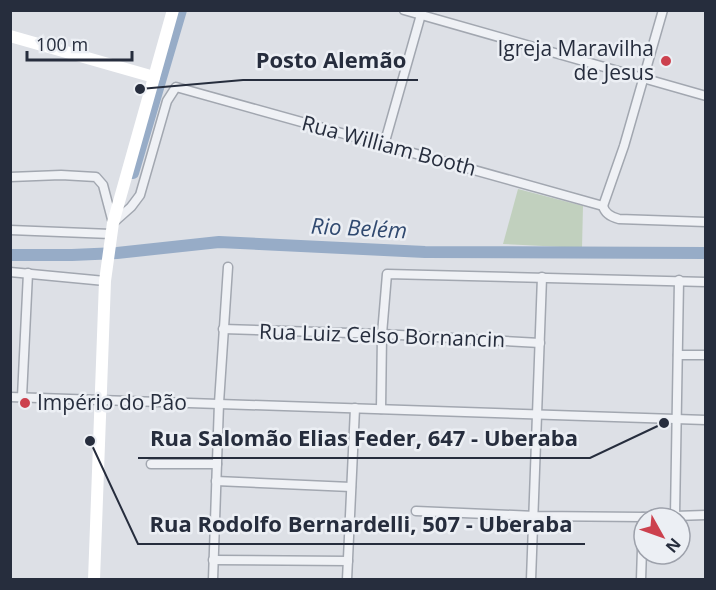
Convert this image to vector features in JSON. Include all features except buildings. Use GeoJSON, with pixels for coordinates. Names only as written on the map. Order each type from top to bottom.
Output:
{"type":"FeatureCollection","features":[{"type":"Feature","properties":{"kind":"street"},"geometry":{"type":"LineString","coordinates":[[94,579],[106,276],[111,233],[173,10]]}},
{"type":"Feature","properties":{"kind":"street"},"geometry":{"type":"LineString","coordinates":[[404,10],[705,96]]}},
{"type":"Feature","properties":{"kind":"street"},"geometry":{"type":"LineString","coordinates":[[603,206],[624,146],[663,10]]}},
{"type":"Feature","properties":{"kind":"street"},"geometry":{"type":"LineString","coordinates":[[384,145],[421,13]]}},
{"type":"Feature","properties":{"kind":"street"},"geometry":{"type":"LineString","coordinates":[[10,36],[154,77]]}},
{"type":"Feature","properties":{"kind":"street","name":"Rua William Booth"},"geometry":{"type":"LineString","coordinates":[[111,233],[140,195],[167,101],[176,87],[603,206],[608,215],[619,219],[705,222]]}},
{"type":"Feature","properties":{"kind":"street"},"geometry":{"type":"LineString","coordinates":[[10,177],[61,175],[96,177],[103,185],[111,233]]}},
{"type":"Feature","properties":{"kind":"street"},"geometry":{"type":"LineString","coordinates":[[10,230],[111,233]]}},
{"type":"Feature","properties":{"kind":"street"},"geometry":{"type":"LineString","coordinates":[[213,579],[219,403],[228,267]]}},
{"type":"Feature","properties":{"kind":"street"},"geometry":{"type":"LineString","coordinates":[[10,272],[106,276]]}},
{"type":"Feature","properties":{"kind":"street"},"geometry":{"type":"LineString","coordinates":[[22,397],[28,273]]}},
{"type":"Feature","properties":{"kind":"street"},"geometry":{"type":"LineString","coordinates":[[381,409],[382,334],[387,274],[705,282]]}},
{"type":"Feature","properties":{"kind":"street"},"geometry":{"type":"LineString","coordinates":[[531,579],[542,277]]}},
{"type":"Feature","properties":{"kind":"street"},"geometry":{"type":"LineString","coordinates":[[675,506],[680,280]]}},
{"type":"Feature","properties":{"kind":"street","name":"Rua Luiz Celso Bornancin"},"geometry":{"type":"LineString","coordinates":[[223,329],[382,334],[540,343]]}},
{"type":"Feature","properties":{"kind":"street"},"geometry":{"type":"LineString","coordinates":[[678,355],[705,355]]}},
{"type":"Feature","properties":{"kind":"street"},"geometry":{"type":"LineString","coordinates":[[10,397],[705,420]]}},
{"type":"Feature","properties":{"kind":"street"},"geometry":{"type":"LineString","coordinates":[[347,579],[355,408]]}},
{"type":"Feature","properties":{"kind":"street"},"geometry":{"type":"LineString","coordinates":[[151,464],[217,464]]}},
{"type":"Feature","properties":{"kind":"street"},"geometry":{"type":"LineString","coordinates":[[216,482],[351,487]]}},
{"type":"Feature","properties":{"kind":"street"},"geometry":{"type":"LineString","coordinates":[[416,511],[632,518]]}},
{"type":"Feature","properties":{"kind":"street"},"geometry":{"type":"LineString","coordinates":[[213,560],[348,561]]}},
{"type":"Feature","properties":{"kind":"green space"},"geometry":{"type":"Polygon","coordinates":[[[518,189],[583,206],[582,248],[503,244],[518,189]]]}},
{"type":"Feature","properties":{"kind":"waterway"},"geometry":{"type":"LineString","coordinates":[[133,173],[181,10]]}},
{"type":"Feature","properties":{"kind":"waterway","name":"Rio Belém"},"geometry":{"type":"LineString","coordinates":[[10,255],[117,253],[219,242],[425,252],[706,253]]}},
{"type":"Feature","properties":{"kind":"place","name":"Igreja Maravilha de Jesus"},"geometry":{"type":"Point","coordinates":[666,61]}},
{"type":"Feature","properties":{"kind":"place","name":"Posto Alemão"},"geometry":{"type":"Point","coordinates":[140,89]}},
{"type":"Feature","properties":{"kind":"place","name":"Império do Pão"},"geometry":{"type":"Point","coordinates":[25,403]}},
{"type":"Feature","properties":{"kind":"place","name":"Rua Salomão Elias Feder, 647 - Uberaba"},"geometry":{"type":"Point","coordinates":[664,423]}},
{"type":"Feature","properties":{"kind":"place","name":"Rua Rodolfo Bernardelli, 507 - Uberaba"},"geometry":{"type":"Point","coordinates":[90,441]}}]}
